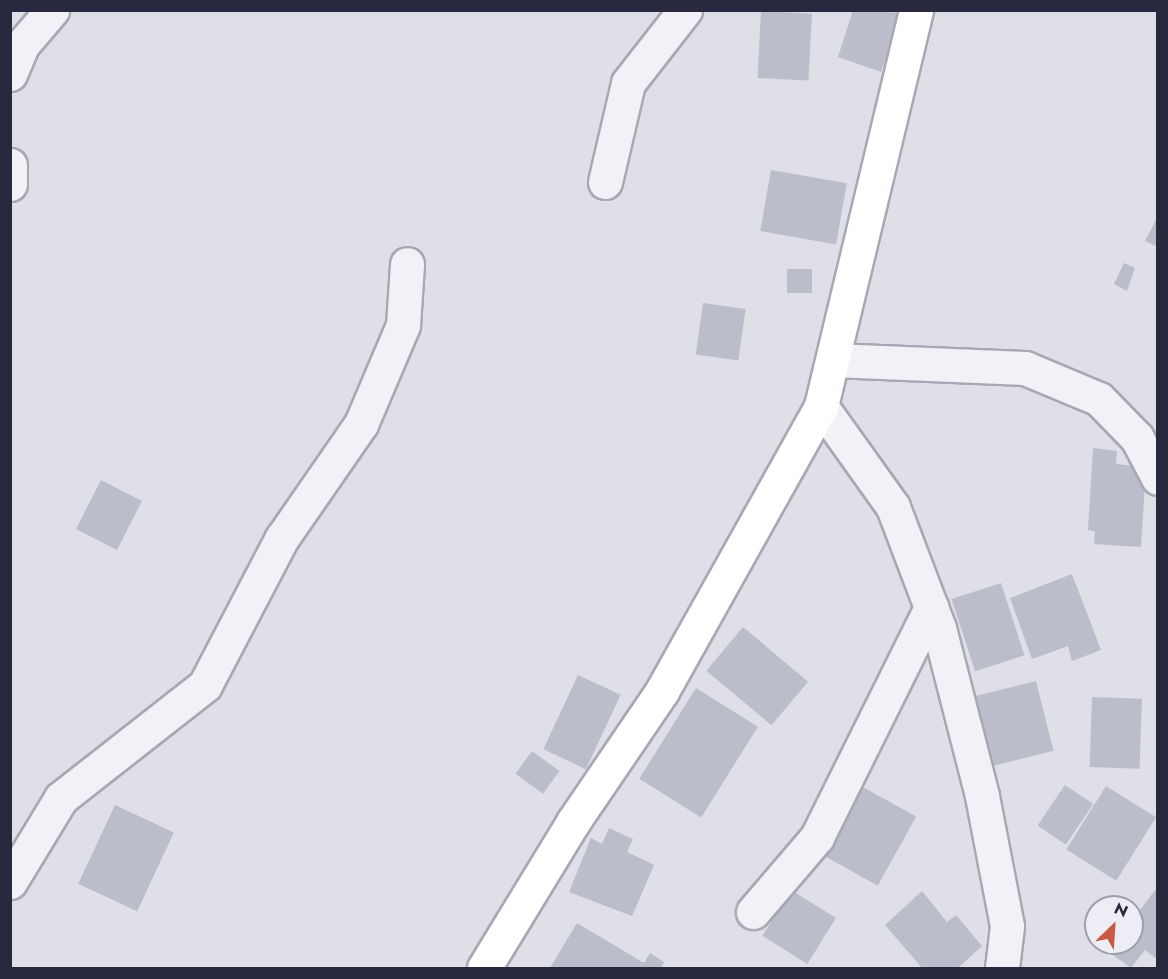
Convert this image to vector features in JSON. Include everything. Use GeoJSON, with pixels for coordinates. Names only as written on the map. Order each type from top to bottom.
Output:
{"type":"FeatureCollection","features":[{"type":"Feature","properties":{"kind":"street"},"geometry":{"type":"LineString","coordinates":[[10,75],[23,44],[52,10]]}},
{"type":"Feature","properties":{"kind":"street"},"geometry":{"type":"LineString","coordinates":[[605,183],[628,83],[686,10]]}},
{"type":"Feature","properties":{"kind":"street"},"geometry":{"type":"LineString","coordinates":[[493,966],[573,822],[662,691],[821,406],[916,10]]}},
{"type":"Feature","properties":{"kind":"street"},"geometry":{"type":"LineString","coordinates":[[10,165],[10,184]]}},
{"type":"Feature","properties":{"kind":"street"},"geometry":{"type":"LineString","coordinates":[[10,882],[61,798],[205,685],[282,538],[361,424],[403,325],[407,264]]}},
{"type":"Feature","properties":{"kind":"street"},"geometry":{"type":"LineString","coordinates":[[833,360],[1025,368],[1100,399],[1137,438],[1158,478]]}},
{"type":"Feature","properties":{"kind":"street"},"geometry":{"type":"LineString","coordinates":[[821,406],[892,507],[931,607],[982,796],[1007,926],[1002,969]]}},
{"type":"Feature","properties":{"kind":"street"},"geometry":{"type":"LineString","coordinates":[[753,912],[817,837],[931,607]]}},
{"type":"Feature","properties":{"kind":"building"},"geometry":{"type":"Polygon","coordinates":[[[853,10],[901,13],[881,72],[838,57],[853,10]]]}},
{"type":"Feature","properties":{"kind":"building"},"geometry":{"type":"Polygon","coordinates":[[[761,11],[812,14],[808,81],[757,78],[761,11]]]}},
{"type":"Feature","properties":{"kind":"building"},"geometry":{"type":"Polygon","coordinates":[[[771,170],[847,183],[836,244],[760,231],[771,170]]]}},
{"type":"Feature","properties":{"kind":"building"},"geometry":{"type":"Polygon","coordinates":[[[1158,216],[1158,247],[1145,241],[1158,216]]]}},
{"type":"Feature","properties":{"kind":"building"},"geometry":{"type":"Polygon","coordinates":[[[1124,263],[1135,268],[1127,291],[1114,284],[1124,263]]]}},
{"type":"Feature","properties":{"kind":"building"},"geometry":{"type":"Polygon","coordinates":[[[787,269],[812,269],[812,293],[787,293],[787,269]]]}},
{"type":"Feature","properties":{"kind":"building"},"geometry":{"type":"Polygon","coordinates":[[[703,303],[746,309],[738,360],[696,354],[703,303]]]}},
{"type":"Feature","properties":{"kind":"building"},"geometry":{"type":"Polygon","coordinates":[[[1093,448],[1117,451],[1116,464],[1146,467],[1141,547],[1094,544],[1095,531],[1088,530],[1093,448]]]}},
{"type":"Feature","properties":{"kind":"building"},"geometry":{"type":"Polygon","coordinates":[[[101,480],[142,501],[117,550],[76,529],[101,480]]]}},
{"type":"Feature","properties":{"kind":"building"},"geometry":{"type":"Polygon","coordinates":[[[1072,574],[1101,650],[1072,661],[1068,646],[1032,659],[1010,598],[1072,574]]]}},
{"type":"Feature","properties":{"kind":"building"},"geometry":{"type":"Polygon","coordinates":[[[1001,583],[1024,655],[975,671],[952,599],[1001,583]]]}},
{"type":"Feature","properties":{"kind":"building"},"geometry":{"type":"Polygon","coordinates":[[[743,627],[808,682],[771,725],[706,671],[743,627]]]}},
{"type":"Feature","properties":{"kind":"building"},"geometry":{"type":"Polygon","coordinates":[[[578,675],[621,695],[586,769],[543,749],[578,675]]]}},
{"type":"Feature","properties":{"kind":"building"},"geometry":{"type":"Polygon","coordinates":[[[1036,681],[1053,751],[991,766],[974,696],[1036,681]]]}},
{"type":"Feature","properties":{"kind":"building"},"geometry":{"type":"Polygon","coordinates":[[[696,688],[758,727],[701,817],[639,779],[696,688]]]}},
{"type":"Feature","properties":{"kind":"building"},"geometry":{"type":"Polygon","coordinates":[[[1092,697],[1142,699],[1140,769],[1090,767],[1092,697]]]}},
{"type":"Feature","properties":{"kind":"building"},"geometry":{"type":"Polygon","coordinates":[[[532,751],[560,771],[543,794],[516,774],[532,751]]]}},
{"type":"Feature","properties":{"kind":"building"},"geometry":{"type":"Polygon","coordinates":[[[1065,785],[1093,804],[1066,845],[1038,826],[1065,785]]]}},
{"type":"Feature","properties":{"kind":"building"},"geometry":{"type":"Polygon","coordinates":[[[861,786],[916,817],[878,886],[823,855],[861,786]]]}},
{"type":"Feature","properties":{"kind":"building"},"geometry":{"type":"Polygon","coordinates":[[[1106,786],[1156,817],[1116,881],[1066,850],[1106,786]]]}},
{"type":"Feature","properties":{"kind":"building"},"geometry":{"type":"Polygon","coordinates":[[[115,805],[174,832],[137,911],[78,884],[115,805]]]}},
{"type":"Feature","properties":{"kind":"building"},"geometry":{"type":"Polygon","coordinates":[[[609,828],[633,839],[627,852],[654,865],[632,916],[569,892],[591,838],[602,844],[609,828]]]}},
{"type":"Feature","properties":{"kind":"building"},"geometry":{"type":"Polygon","coordinates":[[[1158,886],[1158,960],[1144,951],[1144,905],[1158,886]]]}},
{"type":"Feature","properties":{"kind":"building"},"geometry":{"type":"Polygon","coordinates":[[[791,890],[836,918],[807,964],[762,936],[791,890]]]}},
{"type":"Feature","properties":{"kind":"building"},"geometry":{"type":"Polygon","coordinates":[[[922,891],[947,922],[956,915],[982,946],[958,968],[922,968],[885,925],[922,891]]]}},
{"type":"Feature","properties":{"kind":"building"},"geometry":{"type":"Polygon","coordinates":[[[577,923],[644,963],[650,953],[664,962],[661,968],[550,968],[577,923]]]}},
{"type":"Feature","properties":{"kind":"building"},"geometry":{"type":"Polygon","coordinates":[[[1113,955],[1141,955],[1131,968],[1113,955]]]}}]}
